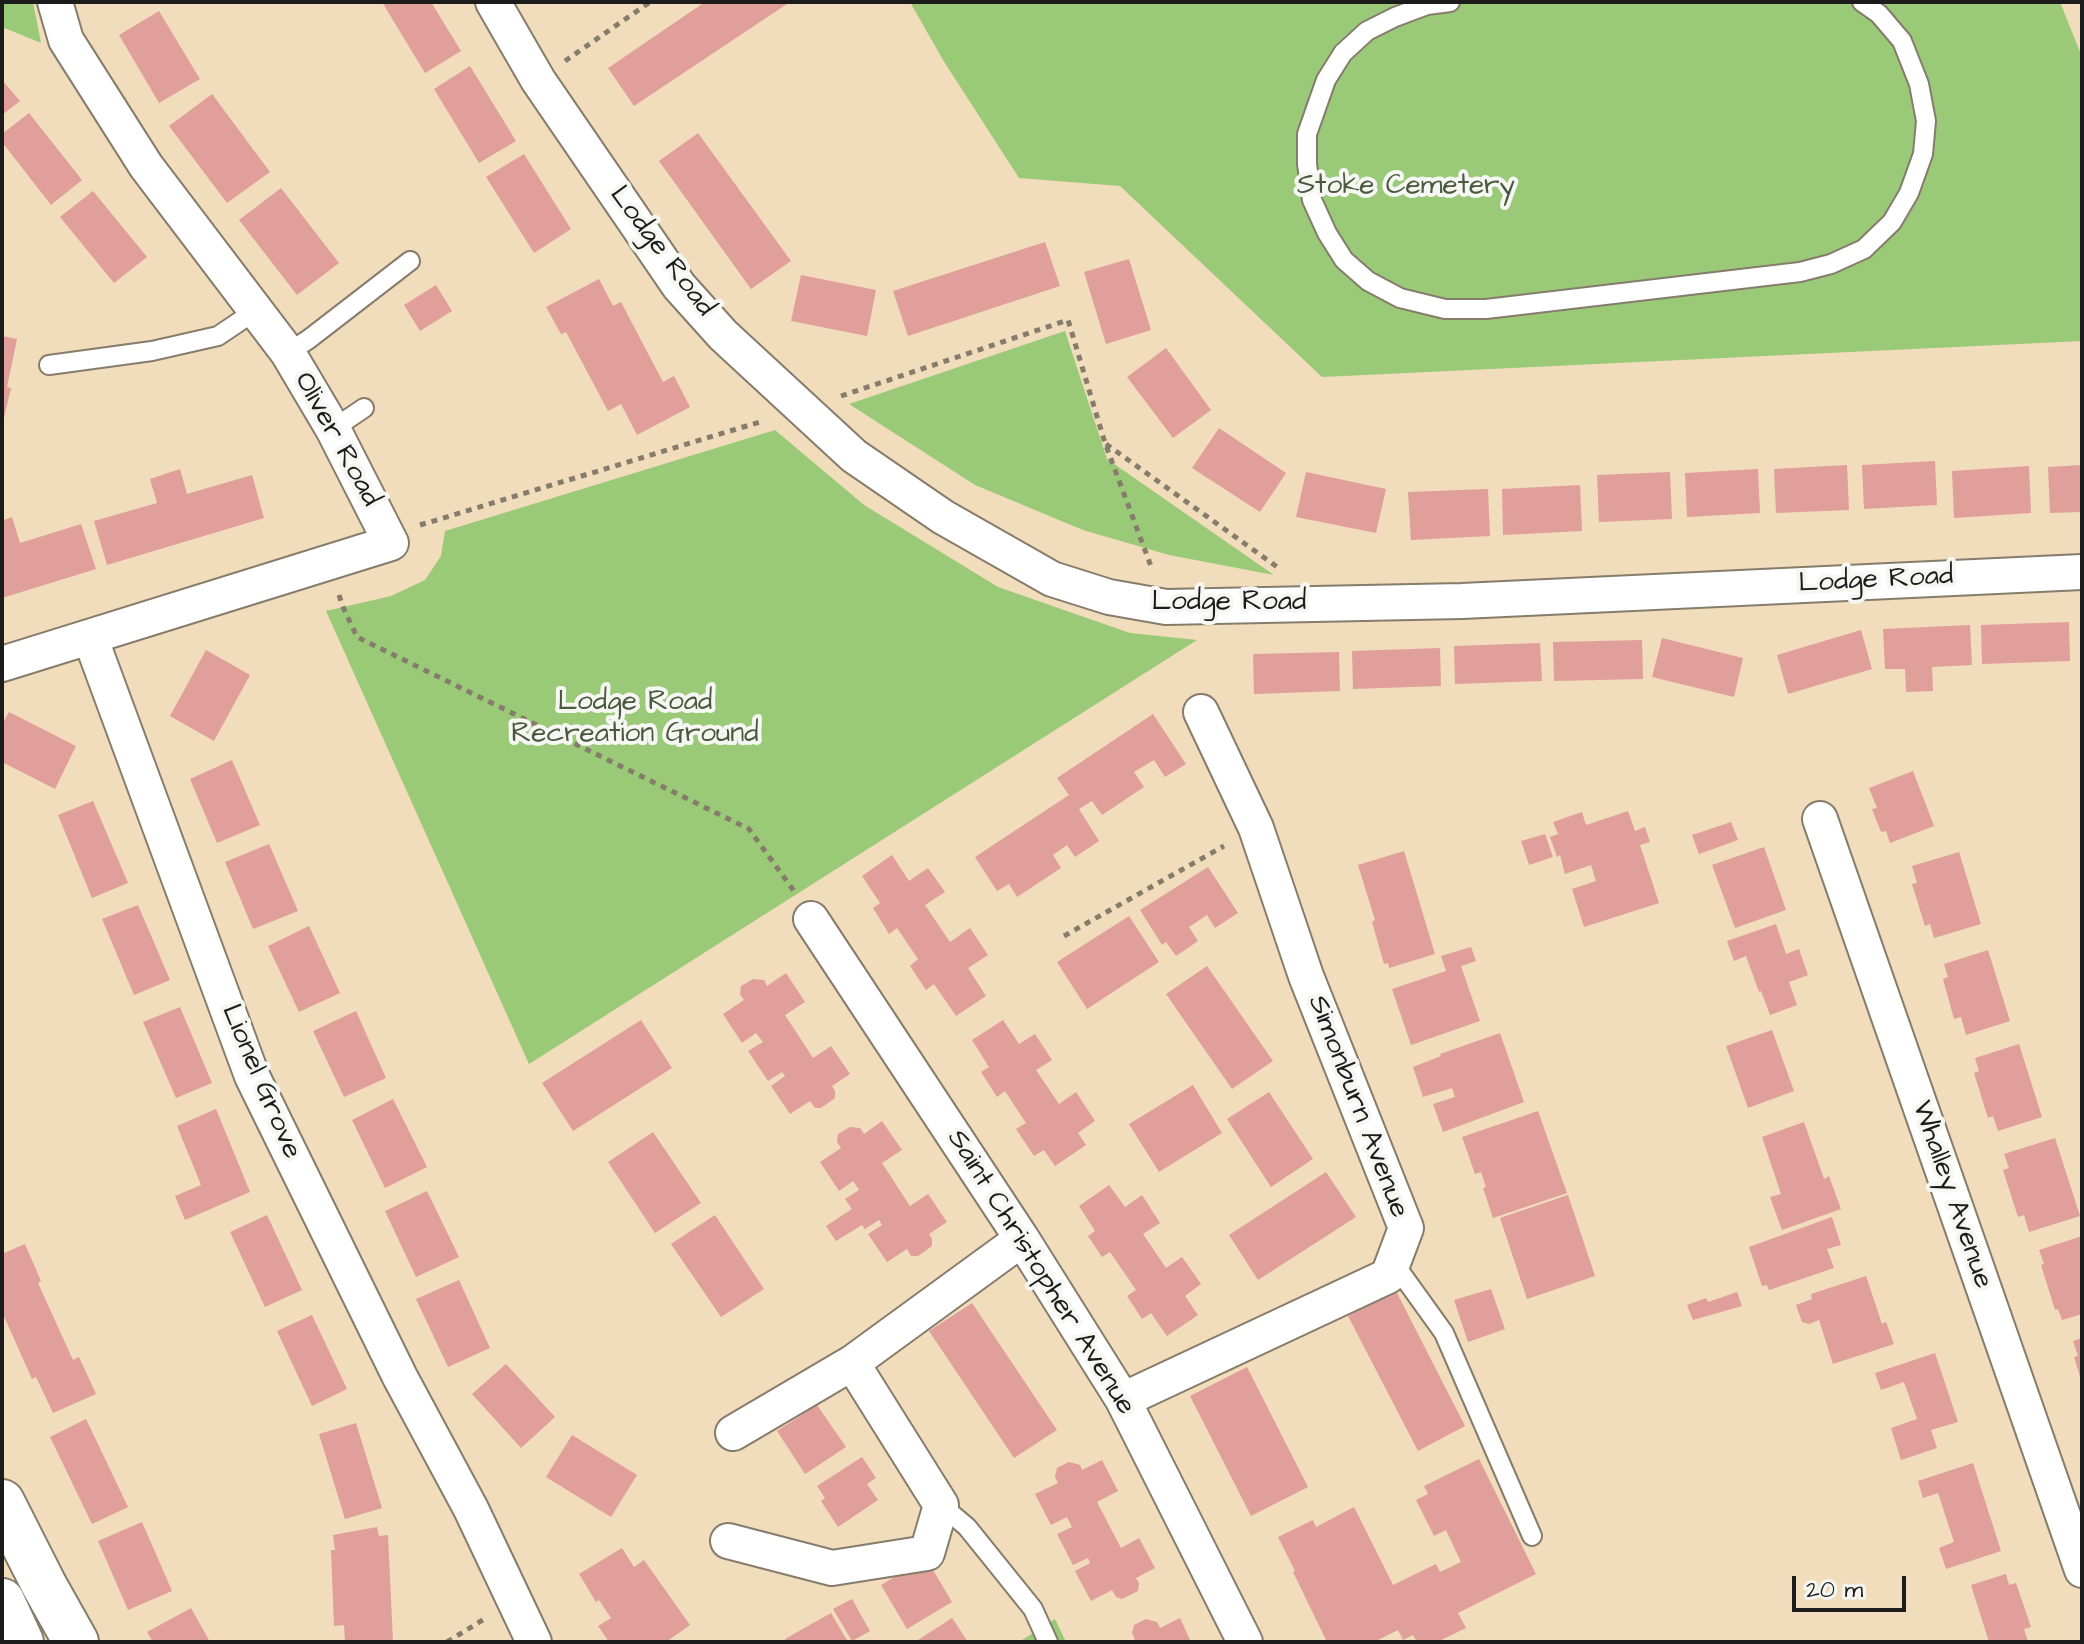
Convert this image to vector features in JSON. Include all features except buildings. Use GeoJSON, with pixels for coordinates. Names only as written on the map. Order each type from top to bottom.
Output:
{"type":"FeatureCollection","features":[{"type":"Feature","properties":{"kind":"street","name":"Oliver Road"},"geometry":{"type":"LineString","coordinates":[[2,664],[391,543],[333,429],[288,353],[146,166],[66,40],[55,2]]}},
{"type":"Feature","properties":{"kind":"street","name":"Lodge Road"},"geometry":{"type":"LineString","coordinates":[[493,2],[538,80],[679,286],[723,335],[854,456],[943,517],[1052,579],[1109,597],[1166,607],[1478,600],[2082,572]]}},
{"type":"Feature","properties":{"kind":"street","name":"Lionel Grove"},"geometry":{"type":"LineString","coordinates":[[90,637],[252,1076],[400,1377],[472,1508],[534,1642]]}},
{"type":"Feature","properties":{"kind":"street","name":"Simonburn Avenue"},"geometry":{"type":"LineString","coordinates":[[1123,1400],[1388,1276],[1406,1228],[1306,976],[1256,828],[1201,712]]}},
{"type":"Feature","properties":{"kind":"street","name":"Whalley Avenue"},"geometry":{"type":"LineString","coordinates":[[1820,819],[2082,1570]]}},
{"type":"Feature","properties":{"kind":"street","name":"Saint Christopher Avenue"},"geometry":{"type":"LineString","coordinates":[[811,919],[1022,1239],[1123,1400],[1245,1642]]}},
{"type":"Feature","properties":{"kind":"street"},"geometry":{"type":"LineString","coordinates":[[733,1433],[852,1363],[1022,1239]]}},
{"type":"Feature","properties":{"kind":"street"},"geometry":{"type":"LineString","coordinates":[[728,1541],[832,1568],[927,1553],[941,1505],[852,1363]]}},
{"type":"Feature","properties":{"kind":"street"},"geometry":{"type":"LineString","coordinates":[[2,1502],[76,1642]]}},
{"type":"Feature","properties":{"kind":"street"},"geometry":{"type":"LineString","coordinates":[[2,1601],[21,1642]]}},
{"type":"Feature","properties":{"kind":"lane"},"geometry":{"type":"LineString","coordinates":[[1450,2],[1427,5],[1395,17],[1367,31],[1343,53],[1326,80],[1307,134],[1312,200],[1344,260],[1368,281],[1400,298],[1445,309],[1486,309],[1800,272],[1831,264],[1864,249],[1892,222],[1909,193],[1923,154],[1926,121],[1919,84],[1902,41],[1879,14],[1862,2]]}},
{"type":"Feature","properties":{"kind":"lane"},"geometry":{"type":"LineString","coordinates":[[288,353],[410,261]]}},
{"type":"Feature","properties":{"kind":"lane"},"geometry":{"type":"LineString","coordinates":[[49,365],[152,351],[218,336],[255,311]]}},
{"type":"Feature","properties":{"kind":"lane"},"geometry":{"type":"LineString","coordinates":[[333,429],[364,408]]}},
{"type":"Feature","properties":{"kind":"lane"},"geometry":{"type":"LineString","coordinates":[[1393,1262],[1444,1333],[1532,1536]]}},
{"type":"Feature","properties":{"kind":"lane"},"geometry":{"type":"LineString","coordinates":[[941,1505],[967,1527],[1033,1609],[1048,1642]]}},
{"type":"Feature","properties":{"kind":"path"},"geometry":{"type":"LineString","coordinates":[[538,80],[650,2]]}},
{"type":"Feature","properties":{"kind":"path"},"geometry":{"type":"LineString","coordinates":[[388,535],[803,409],[1068,320],[1105,443],[1166,607]]}},
{"type":"Feature","properties":{"kind":"path"},"geometry":{"type":"LineString","coordinates":[[1105,443],[1282,570],[1313,603]]}},
{"type":"Feature","properties":{"kind":"path"},"geometry":{"type":"LineString","coordinates":[[329,561],[343,607],[357,637],[749,829],[811,919]]}},
{"type":"Feature","properties":{"kind":"path"},"geometry":{"type":"LineString","coordinates":[[1064,936],[1256,828]]}},
{"type":"Feature","properties":{"kind":"green space"},"geometry":{"type":"Polygon","coordinates":[[[2,2],[33,2],[41,43],[2,27],[2,2]]]}},
{"type":"Feature","properties":{"kind":"green space","name":"Stoke Cemetery"},"geometry":{"type":"Polygon","coordinates":[[[910,2],[2060,2],[2082,57],[2082,341],[1322,377],[1120,186],[1019,178],[943,60],[910,2]]]}},
{"type":"Feature","properties":{"kind":"green space"},"geometry":{"type":"Polygon","coordinates":[[[1065,331],[1107,459],[1274,575],[1169,555],[1083,530],[975,485],[849,404],[1065,331]]]}},
{"type":"Feature","properties":{"kind":"green space","name":"Lodge Road Recreation Ground"},"geometry":{"type":"Polygon","coordinates":[[[775,430],[864,505],[998,587],[1130,633],[1197,640],[529,1064],[326,611],[391,596],[425,580],[441,556],[445,531],[775,430]]]}},
{"type":"Feature","properties":{"kind":"green space"},"geometry":{"type":"Polygon","coordinates":[[[1055,1619],[1066,1642],[1019,1642],[1055,1619]]]}}]}
